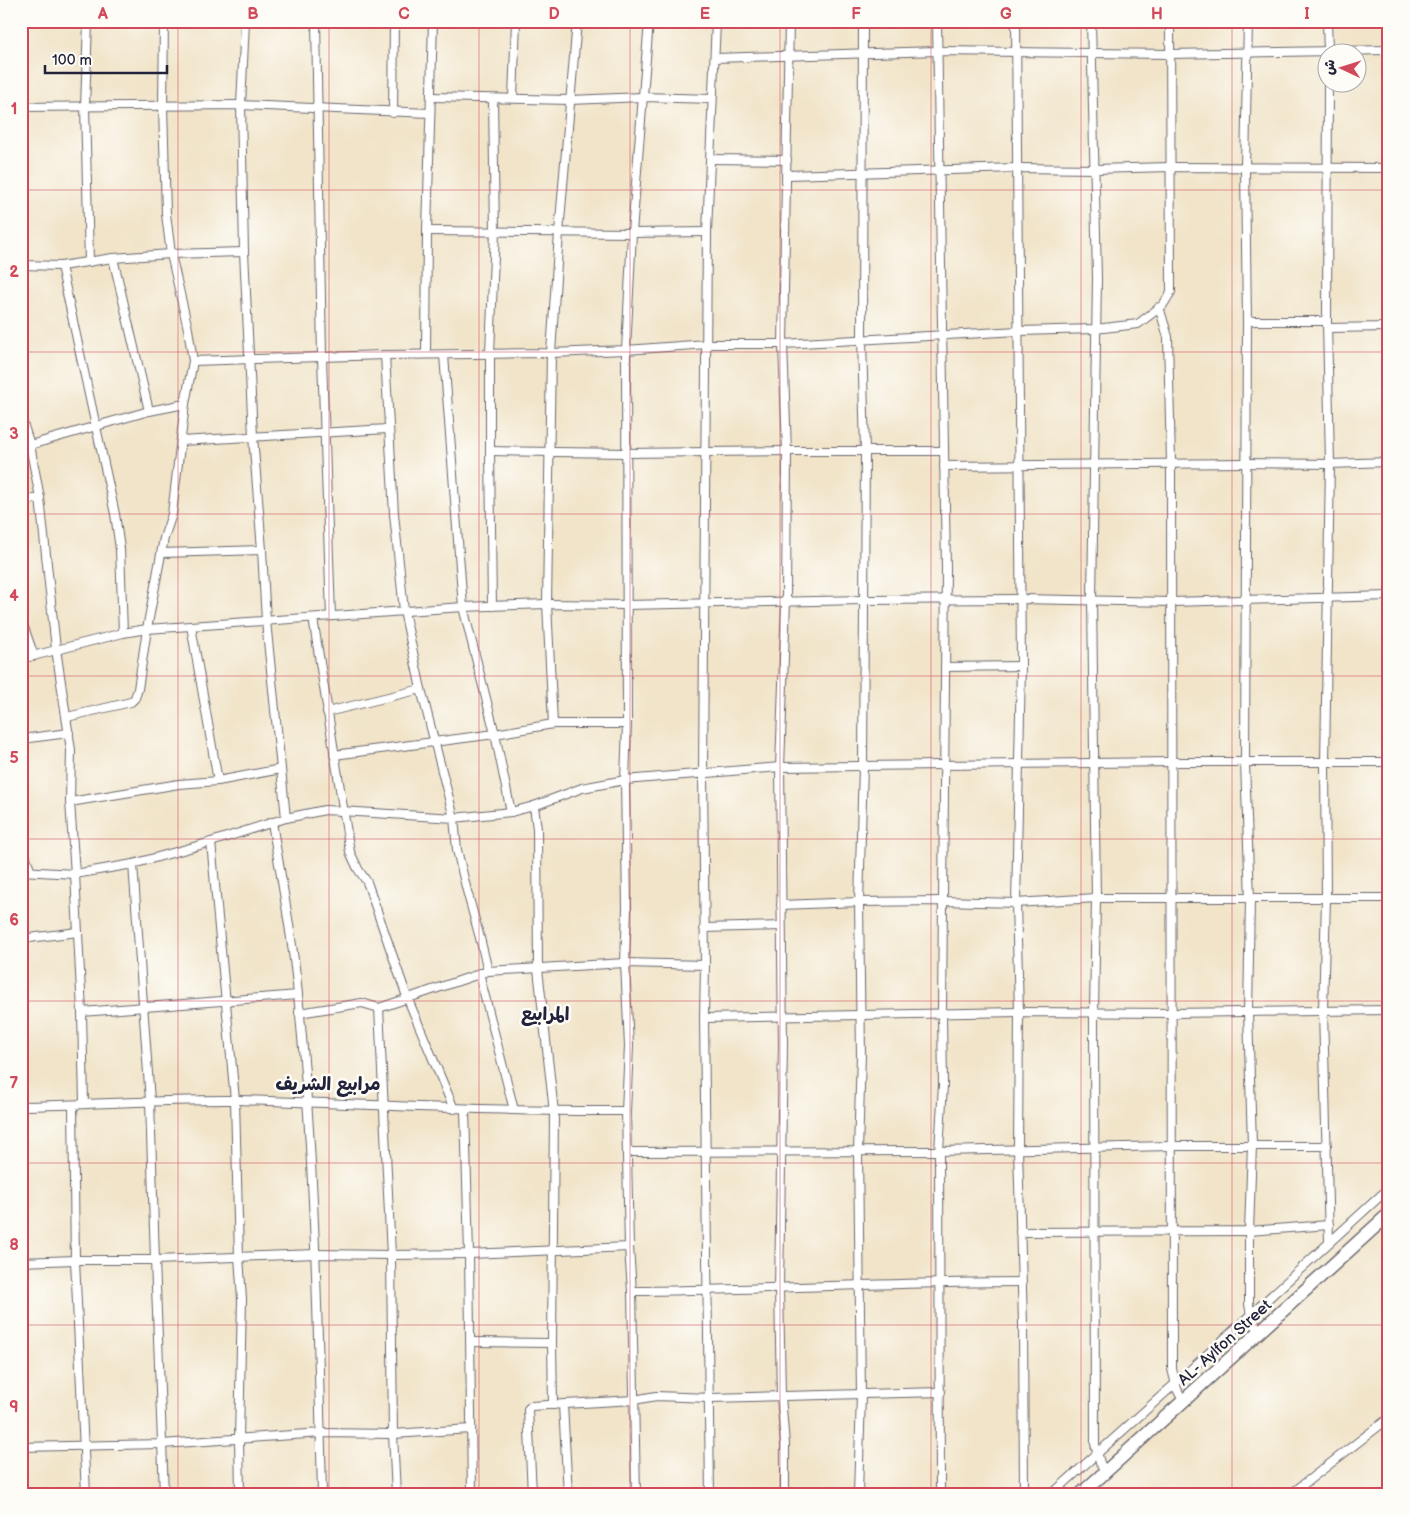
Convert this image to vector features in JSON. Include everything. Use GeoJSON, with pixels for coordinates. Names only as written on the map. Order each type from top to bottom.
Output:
{"type":"FeatureCollection","features":[{"type":"Feature","properties":{"kind":"highway","name":"AL- Aylfon Street"},"geometry":{"type":"LineString","coordinates":[[1081,1494],[1389,1214]]}},
{"type":"Feature","properties":{"kind":"street"},"geometry":{"type":"LineString","coordinates":[[88,21],[86,107],[88,262]]}},
{"type":"Feature","properties":{"kind":"street"},"geometry":{"type":"LineString","coordinates":[[67,716],[131,702],[135,698],[164,538],[172,514],[185,404],[193,361],[188,329],[171,254],[166,214],[163,106],[164,21]]}},
{"type":"Feature","properties":{"kind":"street"},"geometry":{"type":"LineString","coordinates":[[245,21],[241,105],[244,252],[253,436],[266,621],[286,818]]}},
{"type":"Feature","properties":{"kind":"street"},"geometry":{"type":"LineString","coordinates":[[316,21],[322,357],[331,616]]}},
{"type":"Feature","properties":{"kind":"street"},"geometry":{"type":"LineString","coordinates":[[392,113],[394,21]]}},
{"type":"Feature","properties":{"kind":"street"},"geometry":{"type":"LineString","coordinates":[[426,354],[427,232],[433,21]]}},
{"type":"Feature","properties":{"kind":"street"},"geometry":{"type":"LineString","coordinates":[[513,98],[516,21]]}},
{"type":"Feature","properties":{"kind":"street"},"geometry":{"type":"LineString","coordinates":[[553,724],[547,604],[551,353],[577,21]]}},
{"type":"Feature","properties":{"kind":"street"},"geometry":{"type":"LineString","coordinates":[[636,1494],[626,1111],[629,1046],[625,963],[627,909],[625,780],[627,724],[626,350],[632,234],[648,21]]}},
{"type":"Feature","properties":{"kind":"street"},"geometry":{"type":"LineString","coordinates":[[710,1494],[703,774],[707,232],[716,21]]}},
{"type":"Feature","properties":{"kind":"street"},"geometry":{"type":"LineString","coordinates":[[785,1494],[786,1445],[781,1396],[779,1287],[782,1016],[780,767],[786,601],[787,450],[783,344],[790,55],[789,21]]}},
{"type":"Feature","properties":{"kind":"street"},"geometry":{"type":"LineString","coordinates":[[858,1494],[861,1394],[858,1151],[861,1055],[859,902],[863,766],[865,451],[862,339],[862,21]]}},
{"type":"Feature","properties":{"kind":"street"},"geometry":{"type":"LineString","coordinates":[[937,21],[943,335],[945,600],[942,901],[943,1085],[939,1151],[940,1494]]}},
{"type":"Feature","properties":{"kind":"street"},"geometry":{"type":"LineString","coordinates":[[1016,21],[1021,666],[1016,903],[1019,1012],[1018,1149],[1024,1494]]}},
{"type":"Feature","properties":{"kind":"street"},"geometry":{"type":"LineString","coordinates":[[1091,21],[1097,278],[1092,600],[1096,898],[1094,1012],[1095,1444],[1105,1472]]}},
{"type":"Feature","properties":{"kind":"street"},"geometry":{"type":"LineString","coordinates":[[193,361],[426,354],[551,353],[707,344],[783,344],[1019,331],[1095,329],[1138,324],[1160,307],[1168,299],[1171,292],[1170,21]]}},
{"type":"Feature","properties":{"kind":"street"},"geometry":{"type":"LineString","coordinates":[[1248,21],[1245,168],[1247,322],[1245,763],[1250,899],[1248,1012],[1252,1145],[1249,1304],[1251,1315],[1259,1332]]}},
{"type":"Feature","properties":{"kind":"street"},"geometry":{"type":"LineString","coordinates":[[1328,21],[1328,42]]}},
{"type":"Feature","properties":{"kind":"street"},"geometry":{"type":"LineString","coordinates":[[1368,50],[1389,50]]}},
{"type":"Feature","properties":{"kind":"street"},"geometry":{"type":"LineString","coordinates":[[715,58],[937,51],[1170,54],[1318,51]]}},
{"type":"Feature","properties":{"kind":"street"},"geometry":{"type":"LineString","coordinates":[[1328,92],[1330,464],[1325,762],[1326,898],[1323,1011],[1329,1242]]}},
{"type":"Feature","properties":{"kind":"street"},"geometry":{"type":"LineString","coordinates":[[431,97],[570,100],[643,97],[712,99]]}},
{"type":"Feature","properties":{"kind":"street"},"geometry":{"type":"LineString","coordinates":[[492,606],[490,353],[495,232],[493,99]]}},
{"type":"Feature","properties":{"kind":"street"},"geometry":{"type":"LineString","coordinates":[[21,107],[241,105],[392,113],[430,113]]}},
{"type":"Feature","properties":{"kind":"street"},"geometry":{"type":"LineString","coordinates":[[711,159],[787,160]]}},
{"type":"Feature","properties":{"kind":"street"},"geometry":{"type":"LineString","coordinates":[[787,175],[1017,168],[1095,169],[1170,166],[1389,168]]}},
{"type":"Feature","properties":{"kind":"street"},"geometry":{"type":"LineString","coordinates":[[427,232],[632,234],[707,232]]}},
{"type":"Feature","properties":{"kind":"street"},"geometry":{"type":"LineString","coordinates":[[21,265],[61,266],[113,258],[244,252]]}},
{"type":"Feature","properties":{"kind":"street"},"geometry":{"type":"LineString","coordinates":[[113,258],[149,411]]}},
{"type":"Feature","properties":{"kind":"street"},"geometry":{"type":"LineString","coordinates":[[61,266],[115,514],[120,549],[123,633]]}},
{"type":"Feature","properties":{"kind":"street"},"geometry":{"type":"LineString","coordinates":[[1160,307],[1168,337],[1171,463],[1172,1369],[1182,1401]]}},
{"type":"Feature","properties":{"kind":"street"},"geometry":{"type":"LineString","coordinates":[[1247,322],[1389,327]]}},
{"type":"Feature","properties":{"kind":"street"},"geometry":{"type":"LineString","coordinates":[[384,355],[394,514],[404,611],[421,689],[454,818],[458,850],[488,971]]}},
{"type":"Feature","properties":{"kind":"street"},"geometry":{"type":"LineString","coordinates":[[444,355],[463,607],[495,734],[511,812]]}},
{"type":"Feature","properties":{"kind":"street"},"geometry":{"type":"LineString","coordinates":[[30,446],[149,411],[185,404]]}},
{"type":"Feature","properties":{"kind":"street"},"geometry":{"type":"LineString","coordinates":[[22,421],[30,446],[40,498],[56,649],[69,733],[70,802],[76,874],[84,1104]]}},
{"type":"Feature","properties":{"kind":"street"},"geometry":{"type":"LineString","coordinates":[[181,441],[388,429]]}},
{"type":"Feature","properties":{"kind":"street"},"geometry":{"type":"LineString","coordinates":[[490,451],[627,453],[787,450],[944,451]]}},
{"type":"Feature","properties":{"kind":"street"},"geometry":{"type":"LineString","coordinates":[[944,466],[1389,462]]}},
{"type":"Feature","properties":{"kind":"street"},"geometry":{"type":"LineString","coordinates":[[21,501],[40,498]]}},
{"type":"Feature","properties":{"kind":"street"},"geometry":{"type":"LineString","coordinates":[[162,553],[262,550]]}},
{"type":"Feature","properties":{"kind":"street"},"geometry":{"type":"LineString","coordinates":[[21,659],[123,633],[147,629],[463,607],[547,604],[705,604],[863,600],[1020,599],[1172,602],[1389,596]]}},
{"type":"Feature","properties":{"kind":"street"},"geometry":{"type":"LineString","coordinates":[[313,618],[350,852],[367,882],[407,997],[454,1109]]}},
{"type":"Feature","properties":{"kind":"street"},"geometry":{"type":"LineString","coordinates":[[21,619],[34,656]]}},
{"type":"Feature","properties":{"kind":"street"},"geometry":{"type":"LineString","coordinates":[[191,626],[218,781]]}},
{"type":"Feature","properties":{"kind":"street"},"geometry":{"type":"LineString","coordinates":[[945,667],[1021,666]]}},
{"type":"Feature","properties":{"kind":"street"},"geometry":{"type":"LineString","coordinates":[[327,712],[421,689]]}},
{"type":"Feature","properties":{"kind":"street"},"geometry":{"type":"LineString","coordinates":[[334,755],[495,734],[553,724],[627,724]]}},
{"type":"Feature","properties":{"kind":"street"},"geometry":{"type":"LineString","coordinates":[[21,739],[69,733]]}},
{"type":"Feature","properties":{"kind":"street"},"geometry":{"type":"LineString","coordinates":[[21,871],[76,874],[133,864],[286,818],[325,810],[454,818],[511,812],[534,806],[582,788],[625,780],[780,767],[1172,762],[1389,762]]}},
{"type":"Feature","properties":{"kind":"street"},"geometry":{"type":"LineString","coordinates":[[70,802],[179,784],[218,781],[282,768]]}},
{"type":"Feature","properties":{"kind":"street"},"geometry":{"type":"LineString","coordinates":[[534,806],[537,829],[538,969],[554,1112],[553,1405]]}},
{"type":"Feature","properties":{"kind":"street"},"geometry":{"type":"LineString","coordinates":[[272,822],[298,995],[307,1103],[316,1254],[322,1433],[322,1494]]}},
{"type":"Feature","properties":{"kind":"street"},"geometry":{"type":"LineString","coordinates":[[21,841],[30,870]]}},
{"type":"Feature","properties":{"kind":"street"},"geometry":{"type":"LineString","coordinates":[[211,842],[235,1100],[239,1257],[242,1299],[239,1439],[240,1494]]}},
{"type":"Feature","properties":{"kind":"street"},"geometry":{"type":"LineString","coordinates":[[133,864],[150,1102],[154,1260],[164,1494]]}},
{"type":"Feature","properties":{"kind":"street"},"geometry":{"type":"LineString","coordinates":[[780,905],[942,901],[1016,903],[1096,898],[1389,898]]}},
{"type":"Feature","properties":{"kind":"street"},"geometry":{"type":"LineString","coordinates":[[704,928],[781,926]]}},
{"type":"Feature","properties":{"kind":"street"},"geometry":{"type":"LineString","coordinates":[[21,940],[78,932]]}},
{"type":"Feature","properties":{"kind":"street"},"geometry":{"type":"LineString","coordinates":[[299,1013],[362,1003],[380,1008],[407,997],[488,971],[625,963],[706,965]]}},
{"type":"Feature","properties":{"kind":"street"},"geometry":{"type":"LineString","coordinates":[[479,973],[514,1110]]}},
{"type":"Feature","properties":{"kind":"street"},"geometry":{"type":"LineString","coordinates":[[82,1012],[298,995]]}},
{"type":"Feature","properties":{"kind":"street"},"geometry":{"type":"LineString","coordinates":[[380,1008],[391,1256],[393,1434],[396,1494]]}},
{"type":"Feature","properties":{"kind":"street"},"geometry":{"type":"LineString","coordinates":[[704,1018],[1019,1012],[1173,1013],[1389,1010]]}},
{"type":"Feature","properties":{"kind":"street"},"geometry":{"type":"LineString","coordinates":[[21,1106],[235,1100],[554,1112],[626,1111]]}},
{"type":"Feature","properties":{"kind":"street"},"geometry":{"type":"LineString","coordinates":[[73,1105],[75,1260],[86,1494]]}},
{"type":"Feature","properties":{"kind":"street"},"geometry":{"type":"LineString","coordinates":[[465,1109],[471,1342],[472,1494]]}},
{"type":"Feature","properties":{"kind":"street"},"geometry":{"type":"LineString","coordinates":[[628,1152],[939,1151],[1171,1146],[1327,1146]]}},
{"type":"Feature","properties":{"kind":"street"},"geometry":{"type":"LineString","coordinates":[[1052,1494],[1389,1188]]}},
{"type":"Feature","properties":{"kind":"street"},"geometry":{"type":"LineString","coordinates":[[1020,1232],[1249,1231],[1329,1226]]}},
{"type":"Feature","properties":{"kind":"street"},"geometry":{"type":"LineString","coordinates":[[21,1262],[154,1260],[316,1254],[391,1256],[629,1247]]}},
{"type":"Feature","properties":{"kind":"street"},"geometry":{"type":"LineString","coordinates":[[632,1291],[859,1286],[940,1282],[1021,1282]]}},
{"type":"Feature","properties":{"kind":"street"},"geometry":{"type":"LineString","coordinates":[[471,1342],[552,1343]]}},
{"type":"Feature","properties":{"kind":"street"},"geometry":{"type":"LineString","coordinates":[[532,1494],[528,1409],[531,1406],[634,1400],[656,1396],[710,1398],[941,1392]]}},
{"type":"Feature","properties":{"kind":"street"},"geometry":{"type":"LineString","coordinates":[[564,1404],[568,1494]]}},
{"type":"Feature","properties":{"kind":"street"},"geometry":{"type":"LineString","coordinates":[[1291,1494],[1389,1418]]}},
{"type":"Feature","properties":{"kind":"street"},"geometry":{"type":"LineString","coordinates":[[21,1447],[162,1444],[322,1433],[393,1434],[471,1429]]}},
{"type":"Feature","properties":{"kind":"district","name":"المرابيع"},"geometry":{"type":"Point","coordinates":[545,1014]}},
{"type":"Feature","properties":{"kind":"district","name":"مرابيع الشريف"},"geometry":{"type":"Point","coordinates":[328,1084]}}]}
